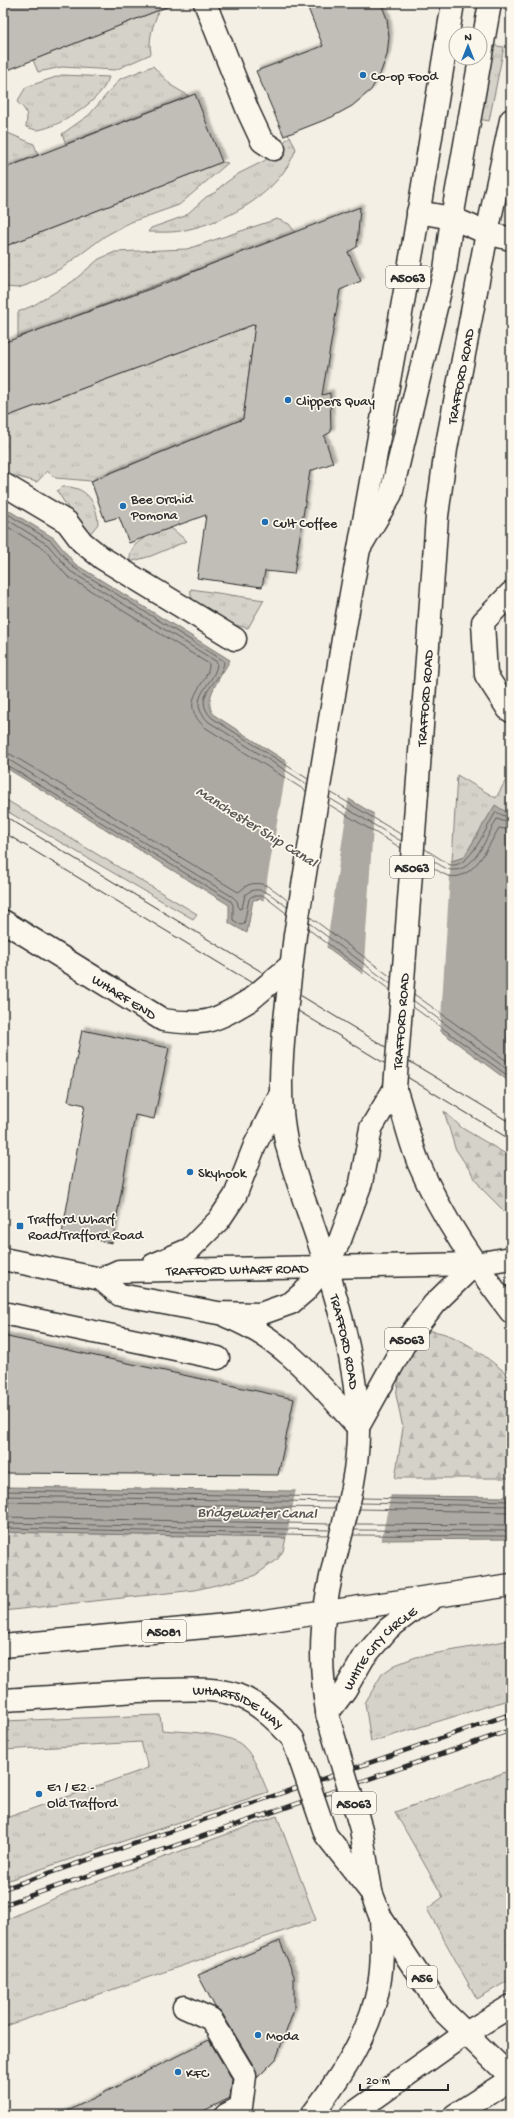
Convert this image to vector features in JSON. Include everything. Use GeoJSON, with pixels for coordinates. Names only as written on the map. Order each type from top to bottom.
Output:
{"type":"FeatureCollection","features":[{"type":"Feature","properties":{"kind":"main road"},"geometry":{"type":"LineString","coordinates":[[205,3],[262,142],[274,149]]}},
{"type":"Feature","properties":{"kind":"main road","name":"TRAFFORD ROAD"},"geometry":{"type":"LineString","coordinates":[[328,1715],[322,1657],[325,1613],[352,1488],[357,1457],[358,1427],[355,1389],[344,1334],[326,1266],[295,1173],[286,1139],[280,1095],[281,1058],[290,966],[344,633],[413,246],[453,3]]}},
{"type":"Feature","properties":{"kind":"main road","name":"TRAFFORD ROAD"},"geometry":{"type":"LineString","coordinates":[[358,550],[391,494],[445,270],[452,218],[490,3]]}},
{"type":"Feature","properties":{"kind":"main road","name":"TRAFFORD ROAD"},"geometry":{"type":"LineString","coordinates":[[511,120],[487,233],[446,449],[437,516],[395,1088],[411,1143],[428,1182],[475,1264],[511,1312]]}},
{"type":"Feature","properties":{"kind":"main road"},"geometry":{"type":"LineString","coordinates":[[418,212],[452,218],[487,233],[511,239]]}},
{"type":"Feature","properties":{"kind":"main road"},"geometry":{"type":"LineString","coordinates":[[3,484],[67,522],[82,542],[102,558],[235,639]]}},
{"type":"Feature","properties":{"kind":"main road"},"geometry":{"type":"LineString","coordinates":[[511,593],[483,622],[486,675],[508,709],[511,711]]}},
{"type":"Feature","properties":{"kind":"main road","name":"WHARF END"},"geometry":{"type":"LineString","coordinates":[[3,921],[163,1020],[191,1024],[214,1020],[250,1000],[290,966]]}},
{"type":"Feature","properties":{"kind":"main road"},"geometry":{"type":"LineString","coordinates":[[3,1259],[100,1279],[120,1295],[218,1313],[260,1314],[286,1305],[305,1291],[326,1266],[340,1240],[361,1183],[370,1128],[395,1088]]}},
{"type":"Feature","properties":{"kind":"main road"},"geometry":{"type":"LineString","coordinates":[[135,1271],[164,1262],[190,1249],[219,1220],[235,1196],[255,1145],[280,1095]]}},
{"type":"Feature","properties":{"kind":"main road","name":"TRAFFORD WHARF ROAD"},"geometry":{"type":"LineString","coordinates":[[100,1279],[119,1271],[475,1264],[511,1258]]}},
{"type":"Feature","properties":{"kind":"main road","name":"TRAFFORD ROAD"},"geometry":{"type":"LineString","coordinates":[[358,1427],[407,1339],[434,1304],[475,1264]]}},
{"type":"Feature","properties":{"kind":"main road"},"geometry":{"type":"LineString","coordinates":[[3,1313],[218,1358]]}},
{"type":"Feature","properties":{"kind":"main road"},"geometry":{"type":"LineString","coordinates":[[218,1313],[240,1322],[283,1348],[297,1360],[358,1427]]}},
{"type":"Feature","properties":{"kind":"main road","name":"WHITE CITY CIRCLE"},"geometry":{"type":"LineString","coordinates":[[325,1613],[511,1585]]}},
{"type":"Feature","properties":{"kind":"main road","name":"WHITE CITY CIRCLE"},"geometry":{"type":"LineString","coordinates":[[328,1715],[345,1690],[364,1657],[388,1629],[413,1610],[442,1595]]}},
{"type":"Feature","properties":{"kind":"main road","name":"A5081"},"geometry":{"type":"LineString","coordinates":[[3,1646],[216,1626],[325,1613]]}},
{"type":"Feature","properties":{"kind":"main road","name":"WHARFSIDE WAY"},"geometry":{"type":"LineString","coordinates":[[3,1700],[134,1691],[207,1689],[238,1696],[252,1702],[265,1711],[293,1739],[326,1835],[371,1892]]}},
{"type":"Feature","properties":{"kind":"main road","name":"A5063"},"geometry":{"type":"LineString","coordinates":[[328,1715],[361,1829],[371,1892]]}},
{"type":"Feature","properties":{"kind":"main road","name":"A56"},"geometry":{"type":"LineString","coordinates":[[371,1892],[381,1918],[442,2010],[511,2078],[455,2115]]}},
{"type":"Feature","properties":{"kind":"main road","name":"A56"},"geometry":{"type":"LineString","coordinates":[[312,2115],[335,2084],[354,2052],[370,2016],[379,1985],[382,1954],[381,1918]]}},
{"type":"Feature","properties":{"kind":"main road"},"geometry":{"type":"LineString","coordinates":[[184,2006],[211,2019],[245,2076],[241,2107],[226,2115]]}},
{"type":"Feature","properties":{"kind":"main road"},"geometry":{"type":"LineString","coordinates":[[351,2115],[466,2033],[511,2006]]}},
{"type":"Feature","properties":{"kind":"green space"},"geometry":{"type":"Polygon","coordinates":[[[159,10],[153,26],[151,37],[151,54],[115,70],[62,67],[38,72],[33,60],[159,10]]]}},
{"type":"Feature","properties":{"kind":"green space"},"geometry":{"type":"Polygon","coordinates":[[[491,45],[504,47],[489,121],[478,119],[491,45]]]}},
{"type":"Feature","properties":{"kind":"green space"},"geometry":{"type":"Polygon","coordinates":[[[153,66],[172,86],[189,96],[66,144],[62,134],[89,115],[120,79],[153,66]]]}},
{"type":"Feature","properties":{"kind":"green space"},"geometry":{"type":"Polygon","coordinates":[[[62,75],[109,77],[105,86],[90,103],[69,118],[48,128],[38,130],[26,127],[26,113],[23,107],[17,102],[26,87],[62,75]]]}},
{"type":"Feature","properties":{"kind":"green space"},"geometry":{"type":"Polygon","coordinates":[[[3,131],[34,144],[38,155],[3,169],[3,131]]]}},
{"type":"Feature","properties":{"kind":"green space"},"geometry":{"type":"Polygon","coordinates":[[[290,136],[296,149],[288,165],[278,179],[251,203],[219,220],[202,226],[176,232],[148,232],[151,228],[185,216],[206,197],[216,192],[220,187],[238,174],[264,161],[290,136]]]}},
{"type":"Feature","properties":{"kind":"green space"},"geometry":{"type":"Polygon","coordinates":[[[222,162],[228,163],[179,205],[131,222],[105,236],[62,268],[27,285],[18,288],[3,287],[3,247],[222,162]]]}},
{"type":"Feature","properties":{"kind":"green space"},"geometry":{"type":"Polygon","coordinates":[[[277,219],[289,224],[295,232],[18,338],[18,312],[34,305],[72,282],[99,259],[115,252],[187,249],[277,219]]]}},
{"type":"Feature","properties":{"kind":"green space"},"geometry":{"type":"Polygon","coordinates":[[[255,324],[243,419],[91,481],[56,478],[47,471],[37,482],[3,473],[3,418],[255,324]]]}},
{"type":"Feature","properties":{"kind":"green space"},"geometry":{"type":"Polygon","coordinates":[[[61,487],[77,489],[88,496],[92,502],[98,524],[89,535],[72,514],[57,491],[61,487]]]}},
{"type":"Feature","properties":{"kind":"green space"},"geometry":{"type":"Polygon","coordinates":[[[171,528],[187,541],[151,556],[130,562],[130,554],[138,543],[150,535],[171,528]]]}},
{"type":"Feature","properties":{"kind":"green space"},"geometry":{"type":"Polygon","coordinates":[[[191,589],[264,600],[248,628],[241,627],[222,620],[203,610],[191,596],[191,589]]]}},
{"type":"Feature","properties":{"kind":"green space"},"geometry":{"type":"Polygon","coordinates":[[[457,775],[496,798],[507,778],[511,780],[511,815],[495,806],[464,857],[452,861],[457,775]]]}},
{"type":"Feature","properties":{"kind":"green space"},"geometry":{"type":"Polygon","coordinates":[[[3,798],[197,914],[193,919],[3,809],[3,798]]]}},
{"type":"Feature","properties":{"kind":"green space"},"geometry":{"type":"Polygon","coordinates":[[[444,1111],[462,1128],[511,1157],[511,1218],[482,1189],[455,1148],[444,1111]]]}},
{"type":"Feature","properties":{"kind":"green space"},"geometry":{"type":"Polygon","coordinates":[[[431,1331],[453,1337],[474,1348],[511,1377],[511,1478],[395,1478],[403,1428],[396,1395],[401,1368],[421,1336],[431,1331]]]}},
{"type":"Feature","properties":{"kind":"green space"},"geometry":{"type":"Polygon","coordinates":[[[3,1532],[286,1538],[283,1551],[277,1560],[254,1576],[195,1590],[3,1611],[3,1532]]]}},
{"type":"Feature","properties":{"kind":"green space"},"geometry":{"type":"Polygon","coordinates":[[[511,1640],[511,1699],[371,1742],[365,1703],[382,1674],[395,1665],[416,1657],[511,1640]]]}},
{"type":"Feature","properties":{"kind":"green space"},"geometry":{"type":"Polygon","coordinates":[[[160,1715],[162,1730],[216,1735],[236,1741],[243,1746],[251,1756],[268,1792],[3,1882],[3,1819],[148,1768],[141,1742],[3,1750],[3,1721],[160,1715]]]}},
{"type":"Feature","properties":{"kind":"green space"},"geometry":{"type":"Polygon","coordinates":[[[511,1770],[511,1979],[477,1999],[427,1909],[443,1897],[395,1812],[511,1770]]]}},
{"type":"Feature","properties":{"kind":"green space"},"geometry":{"type":"Polygon","coordinates":[[[277,1816],[316,1920],[3,2027],[3,1921],[71,1891],[277,1816]]]}},
{"type":"Feature","properties":{"kind":"water","name":"Manchester Ship Canal"},"geometry":{"type":"Polygon","coordinates":[[[3,507],[54,538],[75,564],[230,660],[211,695],[211,709],[214,715],[284,760],[452,861],[464,857],[495,805],[511,815],[511,1083],[262,899],[253,900],[247,933],[229,923],[229,905],[3,766],[3,507]]]}},
{"type":"Feature","properties":{"kind":"water","name":"Bridgewater Canal"},"geometry":{"type":"Polygon","coordinates":[[[3,1487],[295,1491],[391,1496],[511,1497],[511,1539],[381,1540],[3,1532],[3,1487]]]}},
{"type":"Feature","properties":{"kind":"pier"},"geometry":{"type":"Polygon","coordinates":[[[288,760],[349,796],[326,950],[263,903],[288,760]]]}},
{"type":"Feature","properties":{"kind":"pier"},"geometry":{"type":"Polygon","coordinates":[[[374,812],[451,858],[440,1035],[363,978],[374,812]]]}},
{"type":"Feature","properties":{"kind":"pier"},"geometry":{"type":"Polygon","coordinates":[[[296,1489],[391,1494],[381,1542],[286,1540],[296,1489]]]}},
{"type":"Feature","properties":{"kind":"building"},"geometry":{"type":"Polygon","coordinates":[[[3,3],[173,3],[174,4],[3,72],[3,3]]]}},
{"type":"Feature","properties":{"kind":"building"},"geometry":{"type":"Polygon","coordinates":[[[306,3],[381,3],[387,19],[389,37],[387,55],[380,74],[371,90],[352,106],[332,117],[284,136],[256,71],[323,46],[306,3]]]}},
{"type":"Feature","properties":{"kind":"building"},"geometry":{"type":"Polygon","coordinates":[[[195,94],[222,162],[3,247],[3,169],[195,94]]]}},
{"type":"Feature","properties":{"kind":"building","name":"Clippers Quay"},"geometry":{"type":"Polygon","coordinates":[[[360,207],[357,247],[348,252],[361,281],[340,290],[322,395],[330,393],[331,432],[324,436],[333,463],[310,471],[294,574],[265,571],[262,587],[197,578],[206,515],[129,543],[119,517],[105,521],[91,481],[243,419],[255,324],[3,418],[3,343],[169,282],[209,265],[360,207]]]}},
{"type":"Feature","properties":{"kind":"building"},"geometry":{"type":"Polygon","coordinates":[[[82,1030],[169,1048],[154,1119],[135,1115],[112,1243],[62,1234],[85,1105],[68,1101],[82,1030]]]}},
{"type":"Feature","properties":{"kind":"building"},"geometry":{"type":"Polygon","coordinates":[[[3,1336],[294,1399],[278,1475],[3,1473],[3,1336]]]}},
{"type":"Feature","properties":{"kind":"building","name":"Moda"},"geometry":{"type":"Polygon","coordinates":[[[280,1941],[294,1976],[294,2010],[276,2059],[257,2078],[256,2070],[222,2013],[215,2007],[198,1975],[280,1941]]]}},
{"type":"Feature","properties":{"kind":"building","name":"KFC"},"geometry":{"type":"Polygon","coordinates":[[[209,2040],[232,2079],[230,2098],[195,2115],[60,2115],[209,2040]]]}},
{"type":"Feature","properties":{"kind":"tram line"},"geometry":{"type":"LineString","coordinates":[[3,815],[511,1123]]}},
{"type":"Feature","properties":{"kind":"tram line"},"geometry":{"type":"LineString","coordinates":[[3,832],[511,1140]]}},
{"type":"Feature","properties":{"kind":"railway"},"geometry":{"type":"LineString","coordinates":[[3,1889],[511,1714]]}},
{"type":"Feature","properties":{"kind":"railway"},"geometry":{"type":"LineString","coordinates":[[3,1905],[511,1730]]}},
{"type":"Feature","properties":{"kind":"place","name":"Co-op Food"},"geometry":{"type":"Point","coordinates":[363,75]}},
{"type":"Feature","properties":{"kind":"place","name":"Clippers Quay"},"geometry":{"type":"Point","coordinates":[288,400]}},
{"type":"Feature","properties":{"kind":"place","name":"Bee Orchid Pomona"},"geometry":{"type":"Point","coordinates":[123,506]}},
{"type":"Feature","properties":{"kind":"place","name":"Cult Coffee"},"geometry":{"type":"Point","coordinates":[265,522]}},
{"type":"Feature","properties":{"kind":"place","name":"Skyhook"},"geometry":{"type":"Point","coordinates":[190,1172]}},
{"type":"Feature","properties":{"kind":"place","name":"Trafford Wharf Road/Trafford Road"},"geometry":{"type":"Point","coordinates":[20,1226]}},
{"type":"Feature","properties":{"kind":"place","name":"E1 / E2 - Old Trafford"},"geometry":{"type":"Point","coordinates":[39,1794]}},
{"type":"Feature","properties":{"kind":"place","name":"Moda"},"geometry":{"type":"Point","coordinates":[258,2035]}},
{"type":"Feature","properties":{"kind":"place","name":"KFC"},"geometry":{"type":"Point","coordinates":[178,2072]}}]}
